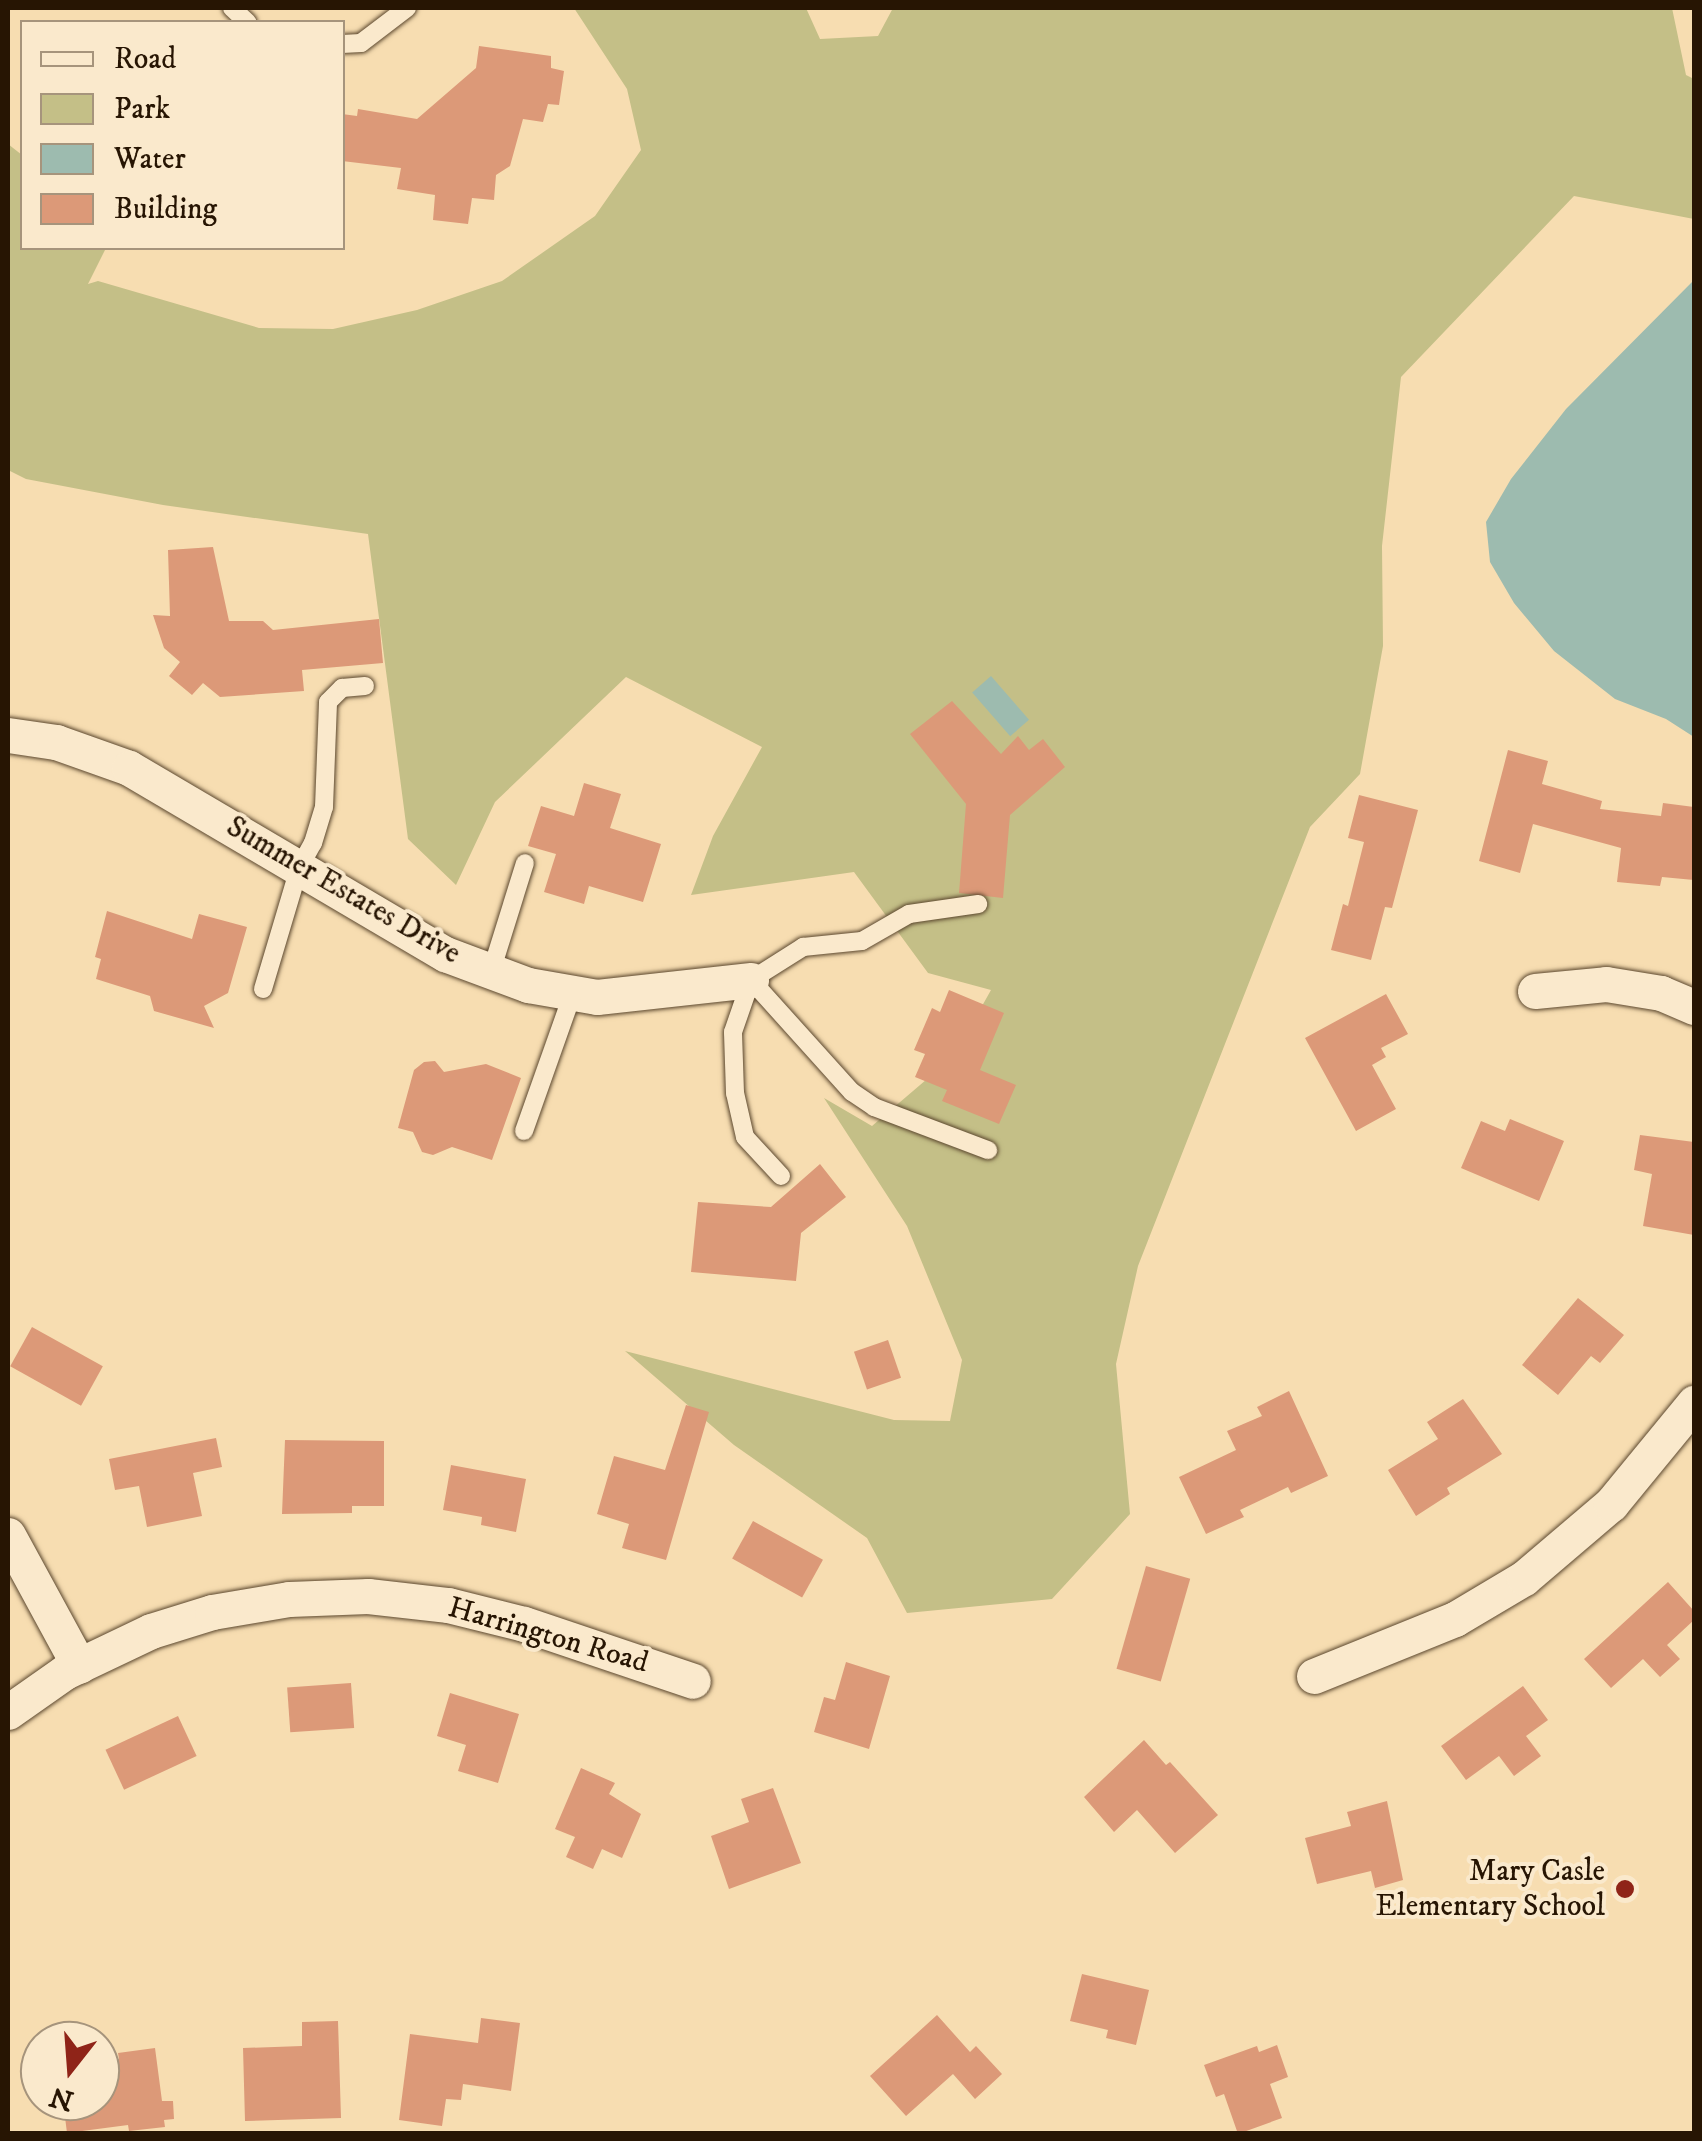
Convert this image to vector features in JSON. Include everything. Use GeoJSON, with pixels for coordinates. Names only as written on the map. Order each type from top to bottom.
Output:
{"type":"FeatureCollection","features":[{"type":"Feature","properties":{"kind":"street","name":"Summer Estates Drive"},"geometry":{"type":"LineString","coordinates":[[8,735],[56,742],[129,768],[445,954],[528,985],[596,996],[751,980]]}},
{"type":"Feature","properties":{"kind":"street"},"geometry":{"type":"LineString","coordinates":[[1535,992],[1559,985],[1606,984],[1661,993],[1694,1007]]}},
{"type":"Feature","properties":{"kind":"street"},"geometry":{"type":"LineString","coordinates":[[1314,1676],[1455,1619],[1524,1578],[1611,1504],[1694,1404]]}},
{"type":"Feature","properties":{"kind":"street"},"geometry":{"type":"LineString","coordinates":[[8,1534],[78,1666]]}},
{"type":"Feature","properties":{"kind":"street","name":"Harrington Road"},"geometry":{"type":"LineString","coordinates":[[8,1712],[78,1666],[151,1631],[212,1612],[290,1599],[368,1596],[448,1605],[510,1620],[694,1680]]}},
{"type":"Feature","properties":{"kind":"lane"},"geometry":{"type":"LineString","coordinates":[[345,44],[361,43],[408,8]]}},
{"type":"Feature","properties":{"kind":"lane"},"geometry":{"type":"LineString","coordinates":[[263,989],[299,868],[313,843],[324,807],[328,702],[342,688],[365,686]]}},
{"type":"Feature","properties":{"kind":"lane"},"geometry":{"type":"LineString","coordinates":[[492,972],[524,863]]}},
{"type":"Feature","properties":{"kind":"lane"},"geometry":{"type":"LineString","coordinates":[[781,1176],[746,1137],[735,1093],[734,1032],[751,980],[803,947],[862,940],[909,914],[978,904]]}},
{"type":"Feature","properties":{"kind":"lane"},"geometry":{"type":"LineString","coordinates":[[751,980],[852,1092],[874,1107],[988,1150]]}},
{"type":"Feature","properties":{"kind":"lane"},"geometry":{"type":"LineString","coordinates":[[524,1131],[572,993]]}},
{"type":"Feature","properties":{"kind":"green space"},"geometry":{"type":"Polygon","coordinates":[[[574,8],[806,8],[820,39],[878,36],[893,8],[1672,8],[1686,75],[1694,79],[1694,219],[1574,196],[1401,377],[1382,546],[1383,646],[1360,774],[1310,827],[1138,1266],[1116,1364],[1130,1514],[1052,1599],[907,1613],[867,1538],[734,1445],[625,1351],[894,1420],[950,1421],[962,1360],[907,1226],[824,1098],[872,1126],[954,1056],[991,990],[928,973],[854,872],[691,895],[713,836],[762,747],[626,677],[495,802],[456,885],[408,839],[368,534],[163,505],[26,479],[8,470],[8,144],[20,153],[20,250],[105,250],[88,284],[98,281],[259,328],[333,329],[417,310],[502,281],[595,216],[641,150],[627,89],[574,8]]]}},
{"type":"Feature","properties":{"kind":"water"},"geometry":{"type":"Polygon","coordinates":[[[1694,280],[1694,737],[1666,719],[1615,699],[1554,651],[1514,603],[1490,562],[1486,522],[1511,479],[1566,409],[1694,280]]]}},
{"type":"Feature","properties":{"kind":"water"},"geometry":{"type":"Polygon","coordinates":[[[991,676],[1029,720],[1010,736],[972,692],[991,676]]]}},
{"type":"Feature","properties":{"kind":"building"},"geometry":{"type":"Polygon","coordinates":[[[479,46],[551,56],[551,68],[564,71],[559,105],[548,104],[543,122],[523,119],[510,166],[496,175],[494,200],[472,198],[468,224],[433,220],[435,195],[397,189],[401,168],[345,161],[345,114],[357,116],[358,109],[417,119],[476,68],[479,46]]]}},
{"type":"Feature","properties":{"kind":"building"},"geometry":{"type":"Polygon","coordinates":[[[213,547],[229,621],[263,621],[273,630],[379,619],[383,663],[302,670],[304,691],[220,697],[203,683],[192,695],[169,676],[180,662],[164,648],[153,615],[170,616],[168,550],[213,547]]]}},
{"type":"Feature","properties":{"kind":"building"},"geometry":{"type":"Polygon","coordinates":[[[952,701],[1001,754],[1018,736],[1029,750],[1043,739],[1065,767],[1010,815],[1003,898],[959,893],[966,804],[910,734],[952,701]]]}},
{"type":"Feature","properties":{"kind":"building"},"geometry":{"type":"Polygon","coordinates":[[[1508,750],[1548,761],[1542,784],[1602,801],[1600,809],[1661,816],[1663,803],[1694,807],[1694,880],[1662,877],[1660,886],[1617,882],[1621,848],[1533,824],[1520,873],[1479,861],[1508,750]]]}},
{"type":"Feature","properties":{"kind":"building"},"geometry":{"type":"Polygon","coordinates":[[[584,783],[621,794],[610,828],[661,844],[643,902],[589,886],[584,904],[544,892],[556,854],[528,846],[541,806],[574,816],[584,783]]]}},
{"type":"Feature","properties":{"kind":"building"},"geometry":{"type":"Polygon","coordinates":[[[1359,795],[1418,810],[1392,908],[1385,907],[1371,960],[1331,950],[1343,904],[1348,906],[1364,842],[1348,838],[1359,795]]]}},
{"type":"Feature","properties":{"kind":"building"},"geometry":{"type":"Polygon","coordinates":[[[107,911],[192,939],[199,914],[247,927],[228,993],[204,1006],[214,1028],[154,1011],[150,996],[96,979],[101,959],[95,957],[107,911]]]}},
{"type":"Feature","properties":{"kind":"building"},"geometry":{"type":"Polygon","coordinates":[[[949,990],[1004,1013],[980,1070],[1016,1085],[999,1124],[942,1101],[947,1090],[915,1077],[925,1054],[914,1050],[932,1008],[940,1012],[949,990]]]}},
{"type":"Feature","properties":{"kind":"building"},"geometry":{"type":"Polygon","coordinates":[[[1386,994],[1408,1034],[1381,1048],[1386,1057],[1372,1065],[1396,1109],[1356,1131],[1305,1038],[1386,994]]]}},
{"type":"Feature","properties":{"kind":"building"},"geometry":{"type":"Polygon","coordinates":[[[435,1061],[444,1072],[486,1064],[521,1078],[492,1160],[452,1147],[433,1155],[422,1152],[413,1132],[398,1128],[414,1070],[424,1062],[435,1061]]]}},
{"type":"Feature","properties":{"kind":"building"},"geometry":{"type":"Polygon","coordinates":[[[1510,1119],[1564,1141],[1539,1201],[1461,1168],[1481,1121],[1505,1131],[1510,1119]]]}},
{"type":"Feature","properties":{"kind":"building"},"geometry":{"type":"Polygon","coordinates":[[[1640,1135],[1694,1142],[1694,1235],[1643,1226],[1652,1174],[1634,1170],[1640,1135]]]}},
{"type":"Feature","properties":{"kind":"building"},"geometry":{"type":"Polygon","coordinates":[[[820,1164],[846,1197],[801,1233],[796,1281],[691,1272],[698,1202],[771,1207],[820,1164]]]}},
{"type":"Feature","properties":{"kind":"building"},"geometry":{"type":"Polygon","coordinates":[[[1578,1298],[1624,1335],[1600,1363],[1591,1356],[1558,1395],[1522,1365],[1578,1298]]]}},
{"type":"Feature","properties":{"kind":"building"},"geometry":{"type":"Polygon","coordinates":[[[32,1327],[103,1366],[81,1406],[10,1366],[32,1327]]]}},
{"type":"Feature","properties":{"kind":"building"},"geometry":{"type":"Polygon","coordinates":[[[888,1340],[901,1378],[867,1390],[854,1352],[888,1340]]]}},
{"type":"Feature","properties":{"kind":"building"},"geometry":{"type":"Polygon","coordinates":[[[1289,1391],[1328,1476],[1291,1493],[1288,1487],[1240,1510],[1244,1517],[1206,1534],[1179,1477],[1236,1450],[1227,1431],[1262,1416],[1257,1407],[1289,1391]]]}},
{"type":"Feature","properties":{"kind":"building"},"geometry":{"type":"Polygon","coordinates":[[[1463,1399],[1502,1454],[1447,1488],[1450,1494],[1416,1516],[1388,1470],[1438,1439],[1427,1422],[1463,1399]]]}},
{"type":"Feature","properties":{"kind":"building"},"geometry":{"type":"Polygon","coordinates":[[[686,1405],[709,1412],[666,1560],[622,1548],[629,1524],[597,1514],[614,1456],[665,1470],[686,1405]]]}},
{"type":"Feature","properties":{"kind":"building"},"geometry":{"type":"Polygon","coordinates":[[[216,1438],[222,1467],[193,1473],[202,1516],[147,1527],[139,1486],[115,1490],[109,1459],[216,1438]]]}},
{"type":"Feature","properties":{"kind":"building"},"geometry":{"type":"Polygon","coordinates":[[[285,1440],[384,1441],[384,1506],[352,1506],[352,1513],[282,1514],[285,1440]]]}},
{"type":"Feature","properties":{"kind":"building"},"geometry":{"type":"Polygon","coordinates":[[[451,1465],[526,1479],[516,1532],[481,1525],[482,1517],[443,1510],[451,1465]]]}},
{"type":"Feature","properties":{"kind":"building"},"geometry":{"type":"Polygon","coordinates":[[[753,1521],[823,1560],[802,1597],[732,1559],[753,1521]]]}},
{"type":"Feature","properties":{"kind":"building"},"geometry":{"type":"Polygon","coordinates":[[[1146,1566],[1190,1579],[1161,1682],[1117,1669],[1146,1566]]]}},
{"type":"Feature","properties":{"kind":"building"},"geometry":{"type":"Polygon","coordinates":[[[1668,1582],[1694,1611],[1694,1620],[1667,1645],[1680,1659],[1660,1677],[1643,1659],[1611,1688],[1584,1659],[1668,1582]]]}},
{"type":"Feature","properties":{"kind":"building"},"geometry":{"type":"Polygon","coordinates":[[[846,1662],[890,1676],[869,1749],[814,1732],[824,1697],[835,1700],[846,1662]]]}},
{"type":"Feature","properties":{"kind":"building"},"geometry":{"type":"Polygon","coordinates":[[[351,1683],[354,1728],[290,1732],[287,1687],[351,1683]]]}},
{"type":"Feature","properties":{"kind":"building"},"geometry":{"type":"Polygon","coordinates":[[[1523,1686],[1548,1720],[1526,1736],[1541,1756],[1514,1776],[1499,1756],[1466,1780],[1441,1746],[1523,1686]]]}},
{"type":"Feature","properties":{"kind":"building"},"geometry":{"type":"Polygon","coordinates":[[[450,1693],[519,1714],[498,1783],[458,1771],[466,1745],[437,1736],[450,1693]]]}},
{"type":"Feature","properties":{"kind":"building"},"geometry":{"type":"Polygon","coordinates":[[[178,1716],[197,1756],[124,1790],[105,1750],[178,1716]]]}},
{"type":"Feature","properties":{"kind":"building"},"geometry":{"type":"Polygon","coordinates":[[[1144,1740],[1166,1765],[1170,1762],[1218,1815],[1175,1853],[1137,1810],[1114,1832],[1084,1797],[1144,1740]]]}},
{"type":"Feature","properties":{"kind":"building"},"geometry":{"type":"Polygon","coordinates":[[[581,1768],[615,1783],[609,1794],[641,1814],[622,1858],[602,1849],[593,1869],[566,1857],[575,1837],[555,1829],[581,1768]]]}},
{"type":"Feature","properties":{"kind":"building"},"geometry":{"type":"Polygon","coordinates":[[[773,1788],[801,1863],[729,1889],[711,1836],[749,1822],[741,1799],[773,1788]]]}},
{"type":"Feature","properties":{"kind":"building"},"geometry":{"type":"Polygon","coordinates":[[[1387,1801],[1403,1880],[1375,1888],[1371,1871],[1317,1884],[1305,1838],[1351,1826],[1347,1812],[1387,1801]]]}},
{"type":"Feature","properties":{"kind":"building"},"geometry":{"type":"Polygon","coordinates":[[[1082,1974],[1149,1990],[1136,2045],[1106,2038],[1108,2030],[1070,2021],[1082,1974]]]}},
{"type":"Feature","properties":{"kind":"building"},"geometry":{"type":"Polygon","coordinates":[[[937,2015],[970,2052],[976,2046],[1002,2074],[975,2099],[953,2074],[906,2116],[870,2076],[937,2015]]]}},
{"type":"Feature","properties":{"kind":"building"},"geometry":{"type":"Polygon","coordinates":[[[481,2018],[520,2023],[511,2091],[463,2084],[461,2100],[446,2099],[442,2126],[399,2120],[410,2034],[478,2043],[481,2018]]]}},
{"type":"Feature","properties":{"kind":"building"},"geometry":{"type":"Polygon","coordinates":[[[338,2021],[341,2118],[245,2121],[243,2048],[302,2046],[302,2022],[338,2021]]]}},
{"type":"Feature","properties":{"kind":"building"},"geometry":{"type":"Polygon","coordinates":[[[1277,2045],[1288,2077],[1270,2084],[1282,2118],[1238,2134],[1224,2094],[1216,2097],[1204,2065],[1257,2046],[1259,2052],[1277,2045]]]}},
{"type":"Feature","properties":{"kind":"building"},"geometry":{"type":"Polygon","coordinates":[[[155,2048],[162,2101],[173,2101],[174,2119],[164,2120],[165,2127],[129,2131],[128,2125],[67,2133],[66,2121],[120,2121],[120,2053],[155,2048]]]}},
{"type":"Feature","properties":{"kind":"place","name":"Mary Casle Elementary School"},"geometry":{"type":"Point","coordinates":[1625,1889]}}]}
